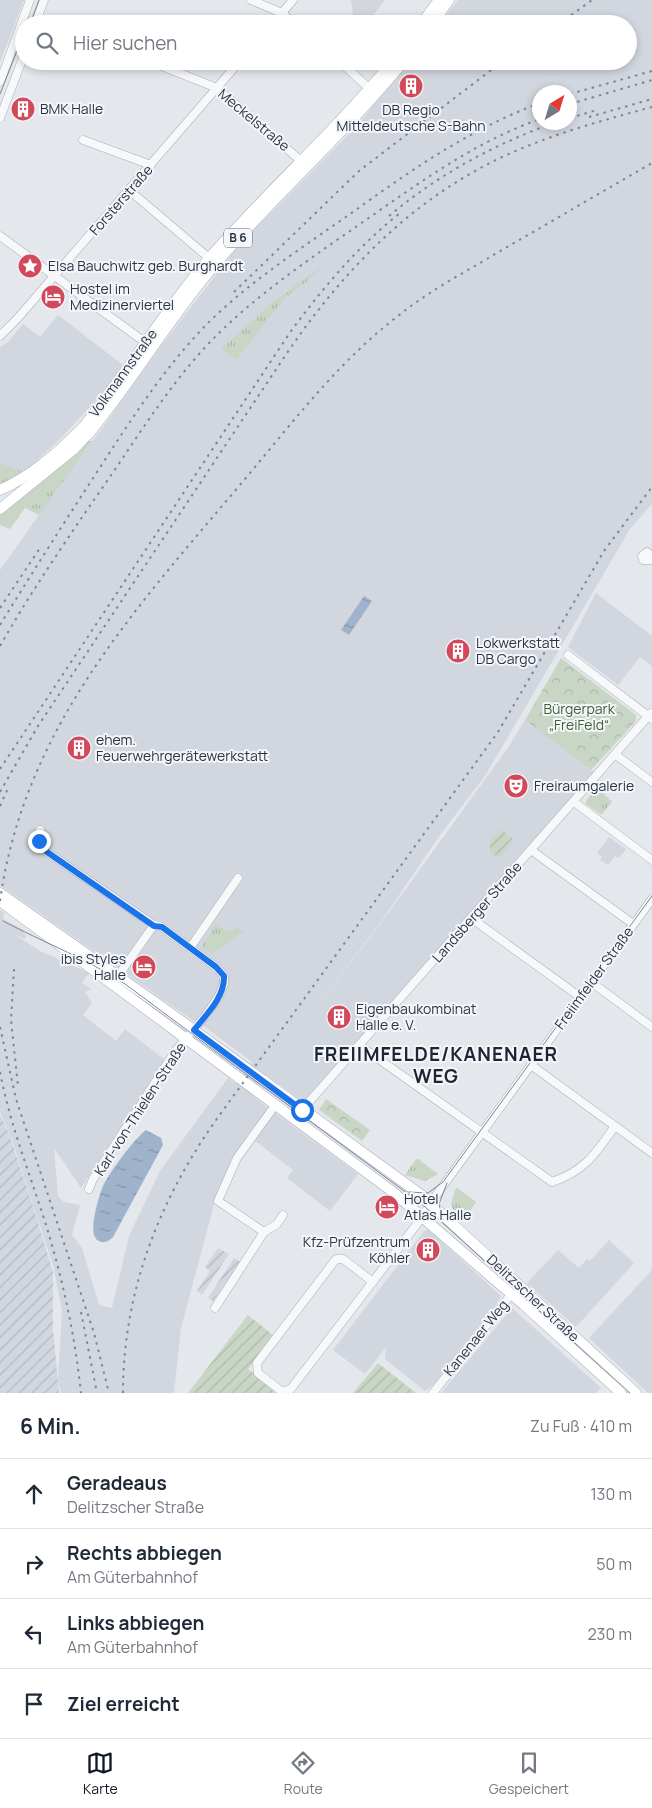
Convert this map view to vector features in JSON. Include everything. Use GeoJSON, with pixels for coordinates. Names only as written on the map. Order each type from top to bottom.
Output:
{"type":"FeatureCollection","features":[{"type":"Feature","properties":{"kind":"main road"},"geometry":{"type":"LineString","coordinates":[[428,15],[439,0]]}},
{"type":"Feature","properties":{"kind":"main road"},"geometry":{"type":"LineString","coordinates":[[438,15],[449,0]]}},
{"type":"Feature","properties":{"kind":"main road","name":"Volkmannstraße"},"geometry":{"type":"LineString","coordinates":[[17,488],[84,426],[209,258],[251,211],[301,161],[385,70]]}},
{"type":"Feature","properties":{"kind":"main road","name":"Volkmannstraße"},"geometry":{"type":"LineString","coordinates":[[0,490],[17,488],[74,449],[91,431],[216,263],[258,216],[354,120],[396,70]]}},
{"type":"Feature","properties":{"kind":"main road"},"geometry":{"type":"LineString","coordinates":[[0,495],[17,488]]}},
{"type":"Feature","properties":{"kind":"main road"},"geometry":{"type":"LineString","coordinates":[[0,509],[17,488]]}},
{"type":"Feature","properties":{"kind":"main road","name":"B 6"},"geometry":{"type":"LineString","coordinates":[[0,503],[17,488]]}},
{"type":"Feature","properties":{"kind":"main road","name":"Delitzscher Straße"},"geometry":{"type":"LineString","coordinates":[[0,893],[118,976],[276,1104],[422,1216],[621,1393]]}},
{"type":"Feature","properties":{"kind":"main road","name":"Delitzscher Straße"},"geometry":{"type":"LineString","coordinates":[[0,901],[28,924],[342,1137],[430,1203],[636,1393]]}},
{"type":"Feature","properties":{"kind":"street"},"geometry":{"type":"LineString","coordinates":[[25,15],[30,0]]}},
{"type":"Feature","properties":{"kind":"street"},"geometry":{"type":"LineString","coordinates":[[38,15],[44,0]]}},
{"type":"Feature","properties":{"kind":"street"},"geometry":{"type":"LineString","coordinates":[[251,0],[284,15]]}},
{"type":"Feature","properties":{"kind":"street"},"geometry":{"type":"LineString","coordinates":[[282,13],[293,0]]}},
{"type":"Feature","properties":{"kind":"street"},"geometry":{"type":"LineString","coordinates":[[0,82],[15,41]]}},
{"type":"Feature","properties":{"kind":"street"},"geometry":{"type":"LineString","coordinates":[[0,118],[18,70]]}},
{"type":"Feature","properties":{"kind":"street","name":"Meckelstraße"},"geometry":{"type":"LineString","coordinates":[[171,70],[217,88],[301,161]]}},
{"type":"Feature","properties":{"kind":"street","name":"Forsterstraße"},"geometry":{"type":"LineString","coordinates":[[0,336],[56,275],[232,70]]}},
{"type":"Feature","properties":{"kind":"street"},"geometry":{"type":"LineString","coordinates":[[349,70],[370,88]]}},
{"type":"Feature","properties":{"kind":"street"},"geometry":{"type":"LineString","coordinates":[[82,140],[150,165]]}},
{"type":"Feature","properties":{"kind":"street"},"geometry":{"type":"LineString","coordinates":[[129,190],[209,258]]}},
{"type":"Feature","properties":{"kind":"street"},"geometry":{"type":"LineString","coordinates":[[0,236],[56,275],[146,343]]}},
{"type":"Feature","properties":{"kind":"street"},"geometry":{"type":"LineString","coordinates":[[568,655],[651,716]]}},
{"type":"Feature","properties":{"kind":"street","name":"Landsberger Straße"},"geometry":{"type":"LineString","coordinates":[[302,1110],[651,716]]}},
{"type":"Feature","properties":{"kind":"street"},"geometry":{"type":"LineString","coordinates":[[616,755],[652,782]]}},
{"type":"Feature","properties":{"kind":"street"},"geometry":{"type":"LineString","coordinates":[[574,802],[652,860]]}},
{"type":"Feature","properties":{"kind":"street"},"geometry":{"type":"LineString","coordinates":[[40,830],[39,841],[47,852],[154,926],[162,927],[190,948],[238,878]]}},
{"type":"Feature","properties":{"kind":"street"},"geometry":{"type":"LineString","coordinates":[[531,850],[633,924]]}},
{"type":"Feature","properties":{"kind":"street","name":"Freiimfelder Straße"},"geometry":{"type":"LineString","coordinates":[[430,1203],[652,899]]}},
{"type":"Feature","properties":{"kind":"street"},"geometry":{"type":"LineString","coordinates":[[471,918],[580,997]]}},
{"type":"Feature","properties":{"kind":"street"},"geometry":{"type":"LineString","coordinates":[[118,976],[154,926]]}},
{"type":"Feature","properties":{"kind":"street","name":"Karl-von-Thielen-Straße"},"geometry":{"type":"LineString","coordinates":[[89,1189],[93,1179],[176,1050],[219,996],[224,984],[224,976],[216,967],[190,948]]}},
{"type":"Feature","properties":{"kind":"street"},"geometry":{"type":"LineString","coordinates":[[591,982],[652,1027]]}},
{"type":"Feature","properties":{"kind":"street"},"geometry":{"type":"LineString","coordinates":[[359,1045],[552,1182],[570,1175],[593,1158],[615,1126]]}},
{"type":"Feature","properties":{"kind":"street"},"geometry":{"type":"LineString","coordinates":[[531,1064],[652,1153]]}},
{"type":"Feature","properties":{"kind":"street"},"geometry":{"type":"LineString","coordinates":[[264,1232],[218,1201],[239,1154],[276,1104]]}},
{"type":"Feature","properties":{"kind":"street"},"geometry":{"type":"LineString","coordinates":[[373,1282],[343,1259],[336,1259],[257,1363],[257,1370],[281,1390],[290,1390],[373,1282],[430,1203]]}},
{"type":"Feature","properties":{"kind":"street"},"geometry":{"type":"LineString","coordinates":[[215,1308],[264,1232],[277,1224],[283,1215]]}},
{"type":"Feature","properties":{"kind":"street","name":"Kanenaer Weg"},"geometry":{"type":"LineString","coordinates":[[433,1393],[511,1295],[524,1290]]}},
{"type":"Feature","properties":{"kind":"shaded area"},"geometry":{"type":"Polygon","coordinates":[[[0,0],[24,0],[18,15],[15,15],[15,23],[0,62],[0,0]]]}},
{"type":"Feature","properties":{"kind":"shaded area"},"geometry":{"type":"Polygon","coordinates":[[[351,0],[385,0],[373,15],[353,15],[351,0]]]}},
{"type":"Feature","properties":{"kind":"shaded area"},"geometry":{"type":"Polygon","coordinates":[[[458,0],[652,0],[652,504],[630,529],[485,776],[440,835],[383,919],[292,1039],[384,919],[507,749],[525,720],[594,772],[467,922],[306,1104],[266,1075],[252,1095],[270,1110],[215,1201],[181,1328],[174,1393],[61,1393],[58,1380],[62,1310],[53,1265],[11,1137],[0,1112],[0,910],[4,913],[3,919],[24,930],[23,932],[26,936],[25,939],[14,934],[40,951],[89,973],[82,983],[91,989],[85,992],[92,1003],[83,1015],[116,1041],[125,1029],[165,1060],[81,1188],[54,1148],[58,1196],[64,1202],[80,1205],[72,1235],[82,1248],[99,1305],[112,1308],[129,1236],[160,1171],[228,1078],[236,1084],[252,1062],[205,1027],[192,1020],[0,885],[0,570],[39,515],[47,497],[101,430],[161,346],[239,245],[356,127],[402,70],[637,70],[637,15],[446,15],[458,0]]]}},
{"type":"Feature","properties":{"kind":"shaded area"},"geometry":{"type":"Polygon","coordinates":[[[58,315],[123,365],[102,394],[62,437],[28,469],[0,481],[0,347],[8,342],[23,324],[40,337],[58,315]]]}},
{"type":"Feature","properties":{"kind":"shaded area"},"geometry":{"type":"Polygon","coordinates":[[[596,593],[652,636],[652,666],[640,657],[618,685],[568,647],[596,593]]]}},
{"type":"Feature","properties":{"kind":"shaded area"},"geometry":{"type":"Polygon","coordinates":[[[609,837],[626,849],[619,858],[615,856],[608,865],[600,860],[602,857],[597,853],[609,837]]]}},
{"type":"Feature","properties":{"kind":"shaded area"},"geometry":{"type":"Polygon","coordinates":[[[275,1113],[358,1174],[330,1211],[287,1178],[293,1170],[254,1140],[275,1113]]]}},
{"type":"Feature","properties":{"kind":"shaded area"},"geometry":{"type":"Polygon","coordinates":[[[0,1115],[9,1134],[53,1272],[53,1329],[59,1393],[0,1393],[0,1115]]]}},
{"type":"Feature","properties":{"kind":"shaded area"},"geometry":{"type":"Polygon","coordinates":[[[425,1230],[429,1230],[501,1296],[492,1312],[459,1354],[433,1385],[425,1391],[385,1359],[386,1347],[365,1374],[333,1350],[425,1230]]]}},
{"type":"Feature","properties":{"kind":"shaded area"},"geometry":{"type":"Polygon","coordinates":[[[609,1240],[634,1263],[576,1327],[527,1283],[558,1250],[579,1268],[587,1259],[590,1261],[609,1240]]]}},
{"type":"Feature","properties":{"kind":"shaded area"},"geometry":{"type":"Polygon","coordinates":[[[218,1248],[229,1254],[202,1295],[197,1291],[210,1271],[205,1267],[218,1248]]]}},
{"type":"Feature","properties":{"kind":"shaded area"},"geometry":{"type":"Polygon","coordinates":[[[234,1258],[240,1262],[213,1301],[208,1298],[234,1258]]]}},
{"type":"Feature","properties":{"kind":"shaded area"},"geometry":{"type":"Polygon","coordinates":[[[652,1270],[652,1393],[648,1393],[589,1338],[652,1270]]]}},
{"type":"Feature","properties":{"kind":"shaded area"},"geometry":{"type":"Polygon","coordinates":[[[512,1308],[601,1388],[596,1393],[441,1393],[512,1308]]]}},
{"type":"Feature","properties":{"kind":"green space"},"geometry":{"type":"Polygon","coordinates":[[[321,267],[305,283],[287,296],[236,360],[221,349],[273,302],[321,267]]]}},
{"type":"Feature","properties":{"kind":"green space"},"geometry":{"type":"Polygon","coordinates":[[[86,441],[92,441],[39,515],[25,508],[10,529],[0,525],[0,515],[86,441]]]}},
{"type":"Feature","properties":{"kind":"green space"},"geometry":{"type":"Polygon","coordinates":[[[0,463],[24,472],[0,484],[0,463]]]}},
{"type":"Feature","properties":{"kind":"green space","name":"Bürgerpark „FreiFeld“"},"geometry":{"type":"Polygon","coordinates":[[[561,658],[636,715],[636,721],[591,770],[525,720],[561,658]]]}},
{"type":"Feature","properties":{"kind":"green space"},"geometry":{"type":"Polygon","coordinates":[[[558,721],[582,739],[573,752],[548,733],[558,721]]]}},
{"type":"Feature","properties":{"kind":"green space"},"geometry":{"type":"Polygon","coordinates":[[[597,787],[612,802],[601,815],[586,804],[586,801],[597,787]]]}},
{"type":"Feature","properties":{"kind":"green space"},"geometry":{"type":"Polygon","coordinates":[[[501,829],[514,840],[499,858],[490,852],[490,841],[501,829]]]}},
{"type":"Feature","properties":{"kind":"green space"},"geometry":{"type":"Polygon","coordinates":[[[216,924],[229,932],[237,927],[243,932],[212,954],[201,947],[216,924]]]}},
{"type":"Feature","properties":{"kind":"green space"},"geometry":{"type":"Polygon","coordinates":[[[326,1099],[370,1130],[362,1141],[319,1110],[326,1099]]]}},
{"type":"Feature","properties":{"kind":"green space"},"geometry":{"type":"Polygon","coordinates":[[[416,1159],[438,1174],[425,1181],[405,1175],[416,1159]]]}},
{"type":"Feature","properties":{"kind":"green space"},"geometry":{"type":"Polygon","coordinates":[[[456,1187],[476,1202],[463,1221],[457,1218],[451,1204],[456,1187]]]}},
{"type":"Feature","properties":{"kind":"green space"},"geometry":{"type":"Polygon","coordinates":[[[248,1315],[274,1336],[248,1369],[276,1393],[188,1393],[248,1315]]]}},
{"type":"Feature","properties":{"kind":"green space"},"geometry":{"type":"Polygon","coordinates":[[[378,1363],[416,1393],[353,1393],[378,1363]]]}},
{"type":"Feature","properties":{"kind":"water"},"geometry":{"type":"Polygon","coordinates":[[[364,596],[372,601],[349,635],[341,630],[364,596]]]}},
{"type":"Feature","properties":{"kind":"water"},"geometry":{"type":"Polygon","coordinates":[[[146,1130],[161,1138],[163,1145],[113,1237],[106,1242],[101,1242],[95,1238],[93,1224],[103,1186],[122,1156],[146,1130]]]}},
{"type":"Feature","properties":{"kind":"tram line"},"geometry":{"type":"LineString","coordinates":[[33,15],[39,0]]}},
{"type":"Feature","properties":{"kind":"tram line"},"geometry":{"type":"LineString","coordinates":[[0,94],[15,56]]}},
{"type":"Feature","properties":{"kind":"tram line"},"geometry":{"type":"LineString","coordinates":[[409,1192],[428,1193],[443,1182],[652,896]]}},
{"type":"Feature","properties":{"kind":"tram line"},"geometry":{"type":"LineString","coordinates":[[3,921],[80,959],[125,984],[423,1205],[630,1393]]}},
{"type":"Feature","properties":{"kind":"tram line"},"geometry":{"type":"LineString","coordinates":[[443,1220],[439,1204],[447,1183]]}},
{"type":"Feature","properties":{"kind":"railway"},"geometry":{"type":"LineString","coordinates":[[571,15],[592,0]]}},
{"type":"Feature","properties":{"kind":"railway"},"geometry":{"type":"LineString","coordinates":[[234,292],[359,171],[491,70]]}},
{"type":"Feature","properties":{"kind":"railway"},"geometry":{"type":"LineString","coordinates":[[577,92],[652,71]]}},
{"type":"Feature","properties":{"kind":"railway"},"geometry":{"type":"LineString","coordinates":[[577,102],[652,80]]}},
{"type":"Feature","properties":{"kind":"railway"},"geometry":{"type":"LineString","coordinates":[[589,117],[652,99]]}},
{"type":"Feature","properties":{"kind":"railway"},"geometry":{"type":"LineString","coordinates":[[0,625],[137,412],[163,375],[207,324],[261,277],[403,177],[469,136],[532,106]]}},
{"type":"Feature","properties":{"kind":"railway"},"geometry":{"type":"LineString","coordinates":[[0,792],[38,726],[287,353],[309,322],[358,263],[414,212],[476,170],[545,139],[652,107]]}},
{"type":"Feature","properties":{"kind":"railway"},"geometry":{"type":"LineString","coordinates":[[577,116],[597,110]]}},
{"type":"Feature","properties":{"kind":"railway"},"geometry":{"type":"LineString","coordinates":[[0,646],[51,564],[159,406],[187,368],[219,333],[293,271],[413,187],[474,149],[532,122]]}},
{"type":"Feature","properties":{"kind":"railway"},"geometry":{"type":"LineString","coordinates":[[389,216],[428,187],[468,162],[536,130]]}},
{"type":"Feature","properties":{"kind":"railway"},"geometry":{"type":"LineString","coordinates":[[0,901],[13,838],[33,780],[59,725],[91,674],[126,624],[164,575],[317,393],[376,334],[423,298],[462,273],[652,163]]}},
{"type":"Feature","properties":{"kind":"railway"},"geometry":{"type":"LineString","coordinates":[[0,769],[291,331],[341,269],[369,240],[399,214]]}},
{"type":"Feature","properties":{"kind":"railway"},"geometry":{"type":"LineString","coordinates":[[123,1393],[125,1356],[137,1284],[148,1249],[177,1183],[216,1120],[498,732],[604,551],[652,487]]}},
{"type":"Feature","properties":{"kind":"railway"},"geometry":{"type":"LineString","coordinates":[[0,608],[40,548]]}},
{"type":"Feature","properties":{"kind":"railway"},"geometry":{"type":"LineString","coordinates":[[0,806],[9,786]]}},
{"type":"Feature","properties":{"kind":"railway"},"geometry":{"type":"LineString","coordinates":[[14,969],[11,1020],[18,1086]]}},
{"type":"Feature","properties":{"kind":"railway"},"geometry":{"type":"LineString","coordinates":[[0,1027],[16,1099],[94,1333],[109,1393]]}},
{"type":"Feature","properties":{"kind":"railway"},"geometry":{"type":"LineString","coordinates":[[0,1072],[15,1130],[58,1266],[72,1329],[81,1393]]}},
{"type":"Feature","properties":{"kind":"railway"},"geometry":{"type":"LineString","coordinates":[[81,1312],[97,1393]]}},
{"type":"Feature","properties":{"kind":"place","name":"DB Regio Mitteldeutsche S-Bahn"},"geometry":{"type":"Point","coordinates":[411,86]}},
{"type":"Feature","properties":{"kind":"place","name":"BMK Halle"},"geometry":{"type":"Point","coordinates":[23,109]}},
{"type":"Feature","properties":{"kind":"place","name":"Elsa Bauchwitz geb. Burghardt"},"geometry":{"type":"Point","coordinates":[30,266]}},
{"type":"Feature","properties":{"kind":"place","name":"Hostel im Medizinerviertel"},"geometry":{"type":"Point","coordinates":[53,297]}},
{"type":"Feature","properties":{"kind":"place","name":"Lokwerkstatt DB Cargo"},"geometry":{"type":"Point","coordinates":[458,651]}},
{"type":"Feature","properties":{"kind":"place","name":"ehem. Feuerwehrgerätewerkstatt"},"geometry":{"type":"Point","coordinates":[79,748]}},
{"type":"Feature","properties":{"kind":"place","name":"Freiraumgalerie"},"geometry":{"type":"Point","coordinates":[516,786]}},
{"type":"Feature","properties":{"kind":"place","name":"ibis Styles Halle"},"geometry":{"type":"Point","coordinates":[144,967]}},
{"type":"Feature","properties":{"kind":"place","name":"Eigenbaukombinat Halle e. V."},"geometry":{"type":"Point","coordinates":[339,1017]}},
{"type":"Feature","properties":{"kind":"place","name":"Hotel Atlas Halle"},"geometry":{"type":"Point","coordinates":[387,1207]}},
{"type":"Feature","properties":{"kind":"place","name":"Kfz-Prüfzentrum Köhler"},"geometry":{"type":"Point","coordinates":[428,1250]}},
{"type":"Feature","properties":{"kind":"district","name":"FREIIMFELDE/KANENAER WEG"},"geometry":{"type":"Point","coordinates":[436,1065]}},
{"type":"Feature","properties":{"kind":"route"},"geometry":{"type":"LineString","coordinates":[[39,841],[47,852],[154,926],[162,927],[216,967],[224,976],[224,984],[219,996],[194,1030],[302,1110]]}}]}
